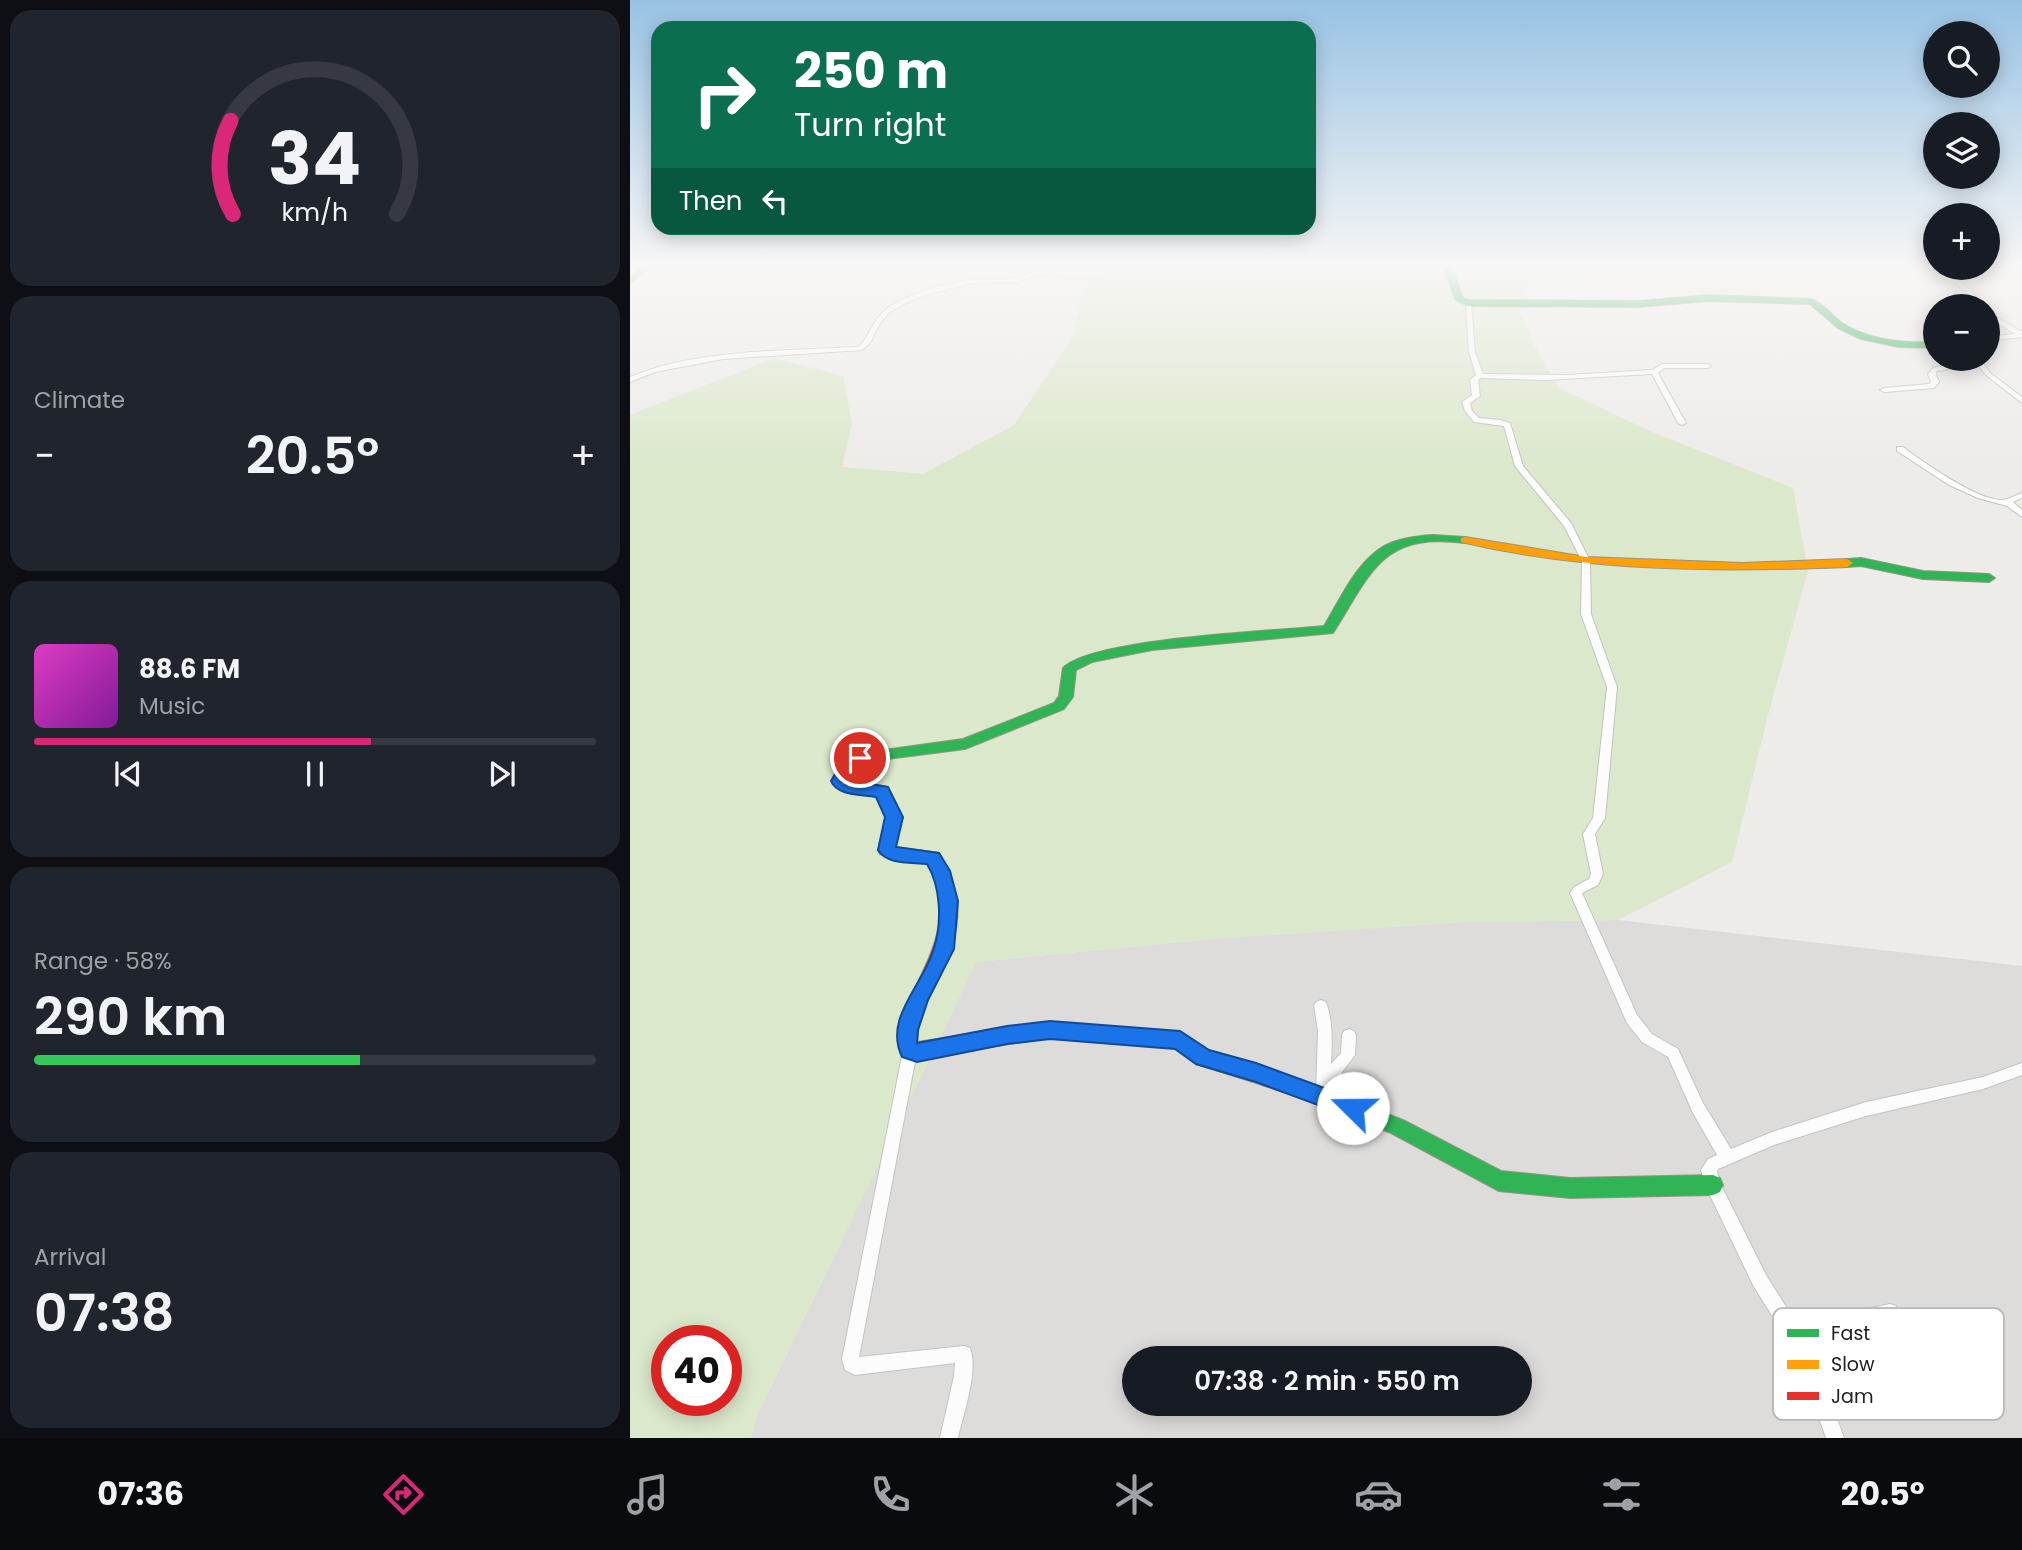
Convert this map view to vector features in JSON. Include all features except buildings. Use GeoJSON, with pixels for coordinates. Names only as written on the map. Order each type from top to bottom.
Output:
{"type":"FeatureCollection","features":[{"type":"Feature","properties":{"kind":"street"},"geometry":{"type":"LineString","coordinates":[[630,380],[653,370],[723,357],[860,349],[873,332]]}},
{"type":"Feature","properties":{"kind":"street"},"geometry":{"type":"LineString","coordinates":[[1470,332],[1472,352],[1479,376]]}},
{"type":"Feature","properties":{"kind":"street"},"geometry":{"type":"LineString","coordinates":[[1858,332],[1894,346],[1923,345]]}},
{"type":"Feature","properties":{"kind":"street"},"geometry":{"type":"LineString","coordinates":[[2000,338],[2022,335]]}},
{"type":"Feature","properties":{"kind":"street"},"geometry":{"type":"LineString","coordinates":[[1708,366],[1662,366],[1654,372],[1545,378],[1479,376],[1474,380],[1476,396],[1466,402],[1470,417],[1474,420],[1507,425],[1519,466],[1568,524],[1586,561],[1586,614],[1612,687],[1612,704],[1599,818],[1589,834],[1597,874],[1594,882],[1576,893],[1632,1019],[1647,1038],[1673,1053],[1703,1117],[1728,1159]]}},
{"type":"Feature","properties":{"kind":"street"},"geometry":{"type":"LineString","coordinates":[[1884,390],[1931,386],[1936,382],[1934,371]]}},
{"type":"Feature","properties":{"kind":"street"},"geometry":{"type":"LineString","coordinates":[[1989,371],[2022,401]]}},
{"type":"Feature","properties":{"kind":"street"},"geometry":{"type":"LineString","coordinates":[[1654,372],[1682,423]]}},
{"type":"Feature","properties":{"kind":"street"},"geometry":{"type":"LineString","coordinates":[[1900,449],[1988,500],[2008,504],[2022,514]]}},
{"type":"Feature","properties":{"kind":"street"},"geometry":{"type":"LineString","coordinates":[[2008,504],[2009,500],[2022,495]]}},
{"type":"Feature","properties":{"kind":"street"},"geometry":{"type":"LineString","coordinates":[[949,1438],[963,1376],[964,1354],[855,1366],[850,1359],[910,1051],[905,1038],[918,1000],[944,949],[949,901],[941,871],[933,858],[891,853],[887,850],[894,817],[882,791],[841,785],[839,781],[855,761],[869,756],[965,744],[1059,706],[1066,697],[1070,668],[1078,661],[1131,649],[1328,630],[1381,552],[1392,546],[1435,538],[1460,539],[1586,561],[1743,567],[1861,562],[1923,575],[1990,578]]}},
{"type":"Feature","properties":{"kind":"street"},"geometry":{"type":"LineString","coordinates":[[1321,1006],[1325,1031],[1327,1097]]}},
{"type":"Feature","properties":{"kind":"street"},"geometry":{"type":"LineString","coordinates":[[910,1051],[1050,1030],[1180,1040],[1210,1060],[1327,1097],[1398,1127],[1499,1181],[1570,1188],[1713,1185]]}},
{"type":"Feature","properties":{"kind":"street"},"geometry":{"type":"LineString","coordinates":[[1327,1097],[1335,1069],[1348,1055],[1349,1035]]}},
{"type":"Feature","properties":{"kind":"street"},"geometry":{"type":"LineString","coordinates":[[1777,1308],[1760,1281],[1713,1185],[1709,1170],[1713,1164],[1772,1139],[1866,1109],[1983,1083],[2022,1069]]}},
{"type":"Feature","properties":{"kind":"street"},"geometry":{"type":"LineString","coordinates":[[1829,1420],[1835,1438]]}},
{"type":"Feature","properties":{"kind":"shaded area"},"geometry":{"type":"Polygon","coordinates":[[[1618,920],[2022,966],[2022,1438],[751,1438],[756,1418],[976,962],[1223,938],[1464,922],[1618,920]]]}},
{"type":"Feature","properties":{"kind":"green space"},"geometry":{"type":"Polygon","coordinates":[[[1073,332],[1529,332],[1559,388],[1652,432],[1793,488],[1808,571],[1768,715],[1732,862],[1618,920],[1464,922],[1223,938],[976,962],[756,1418],[751,1438],[630,1438],[630,415],[774,358],[843,376],[852,424],[842,467],[923,474],[1014,425],[1071,339],[1073,332]]]}},
{"type":"Feature","properties":{"kind":"traffic: fast"},"geometry":{"type":"LineString","coordinates":[[1853,332],[1876,340],[1923,345]]}},
{"type":"Feature","properties":{"kind":"traffic: fast"},"geometry":{"type":"LineString","coordinates":[[895,853],[886,850],[894,817],[882,791],[853,788],[839,781],[860,758],[965,744],[1059,706],[1066,697],[1070,668],[1087,659],[1152,646],[1328,630],[1366,571],[1388,549],[1409,541],[1445,538],[1465,540]]}},
{"type":"Feature","properties":{"kind":"traffic: fast"},"geometry":{"type":"LineString","coordinates":[[1847,563],[1861,562],[1923,575],[1989,578]]}},
{"type":"Feature","properties":{"kind":"traffic: fast"},"geometry":{"type":"LineString","coordinates":[[1269,1079],[1323,1096],[1398,1127],[1499,1181],[1570,1188],[1713,1185]]}},
{"type":"Feature","properties":{"kind":"traffic: slow"},"geometry":{"type":"LineString","coordinates":[[1465,540],[1586,561],[1743,567],[1847,563]]}},
{"type":"Feature","properties":{"kind":"traffic: slow"},"geometry":{"type":"LineString","coordinates":[[922,992],[908,1028],[910,1051],[1050,1030],[1180,1040],[1203,1058],[1269,1079]]}},
{"type":"Feature","properties":{"kind":"traffic: jam"},"geometry":{"type":"LineString","coordinates":[[895,853],[933,857],[943,875],[948,892],[950,909],[944,942],[922,992]]}},
{"type":"Feature","properties":{"kind":"route"},"geometry":{"type":"LineString","coordinates":[[860,758],[839,781],[841,785],[882,791],[894,817],[887,839],[887,850],[891,853],[928,855],[933,858],[941,871],[949,901],[944,949],[918,1000],[907,1030],[906,1046],[910,1051],[1050,1030],[1180,1040],[1203,1058],[1256,1073],[1353,1108]]}}]}
